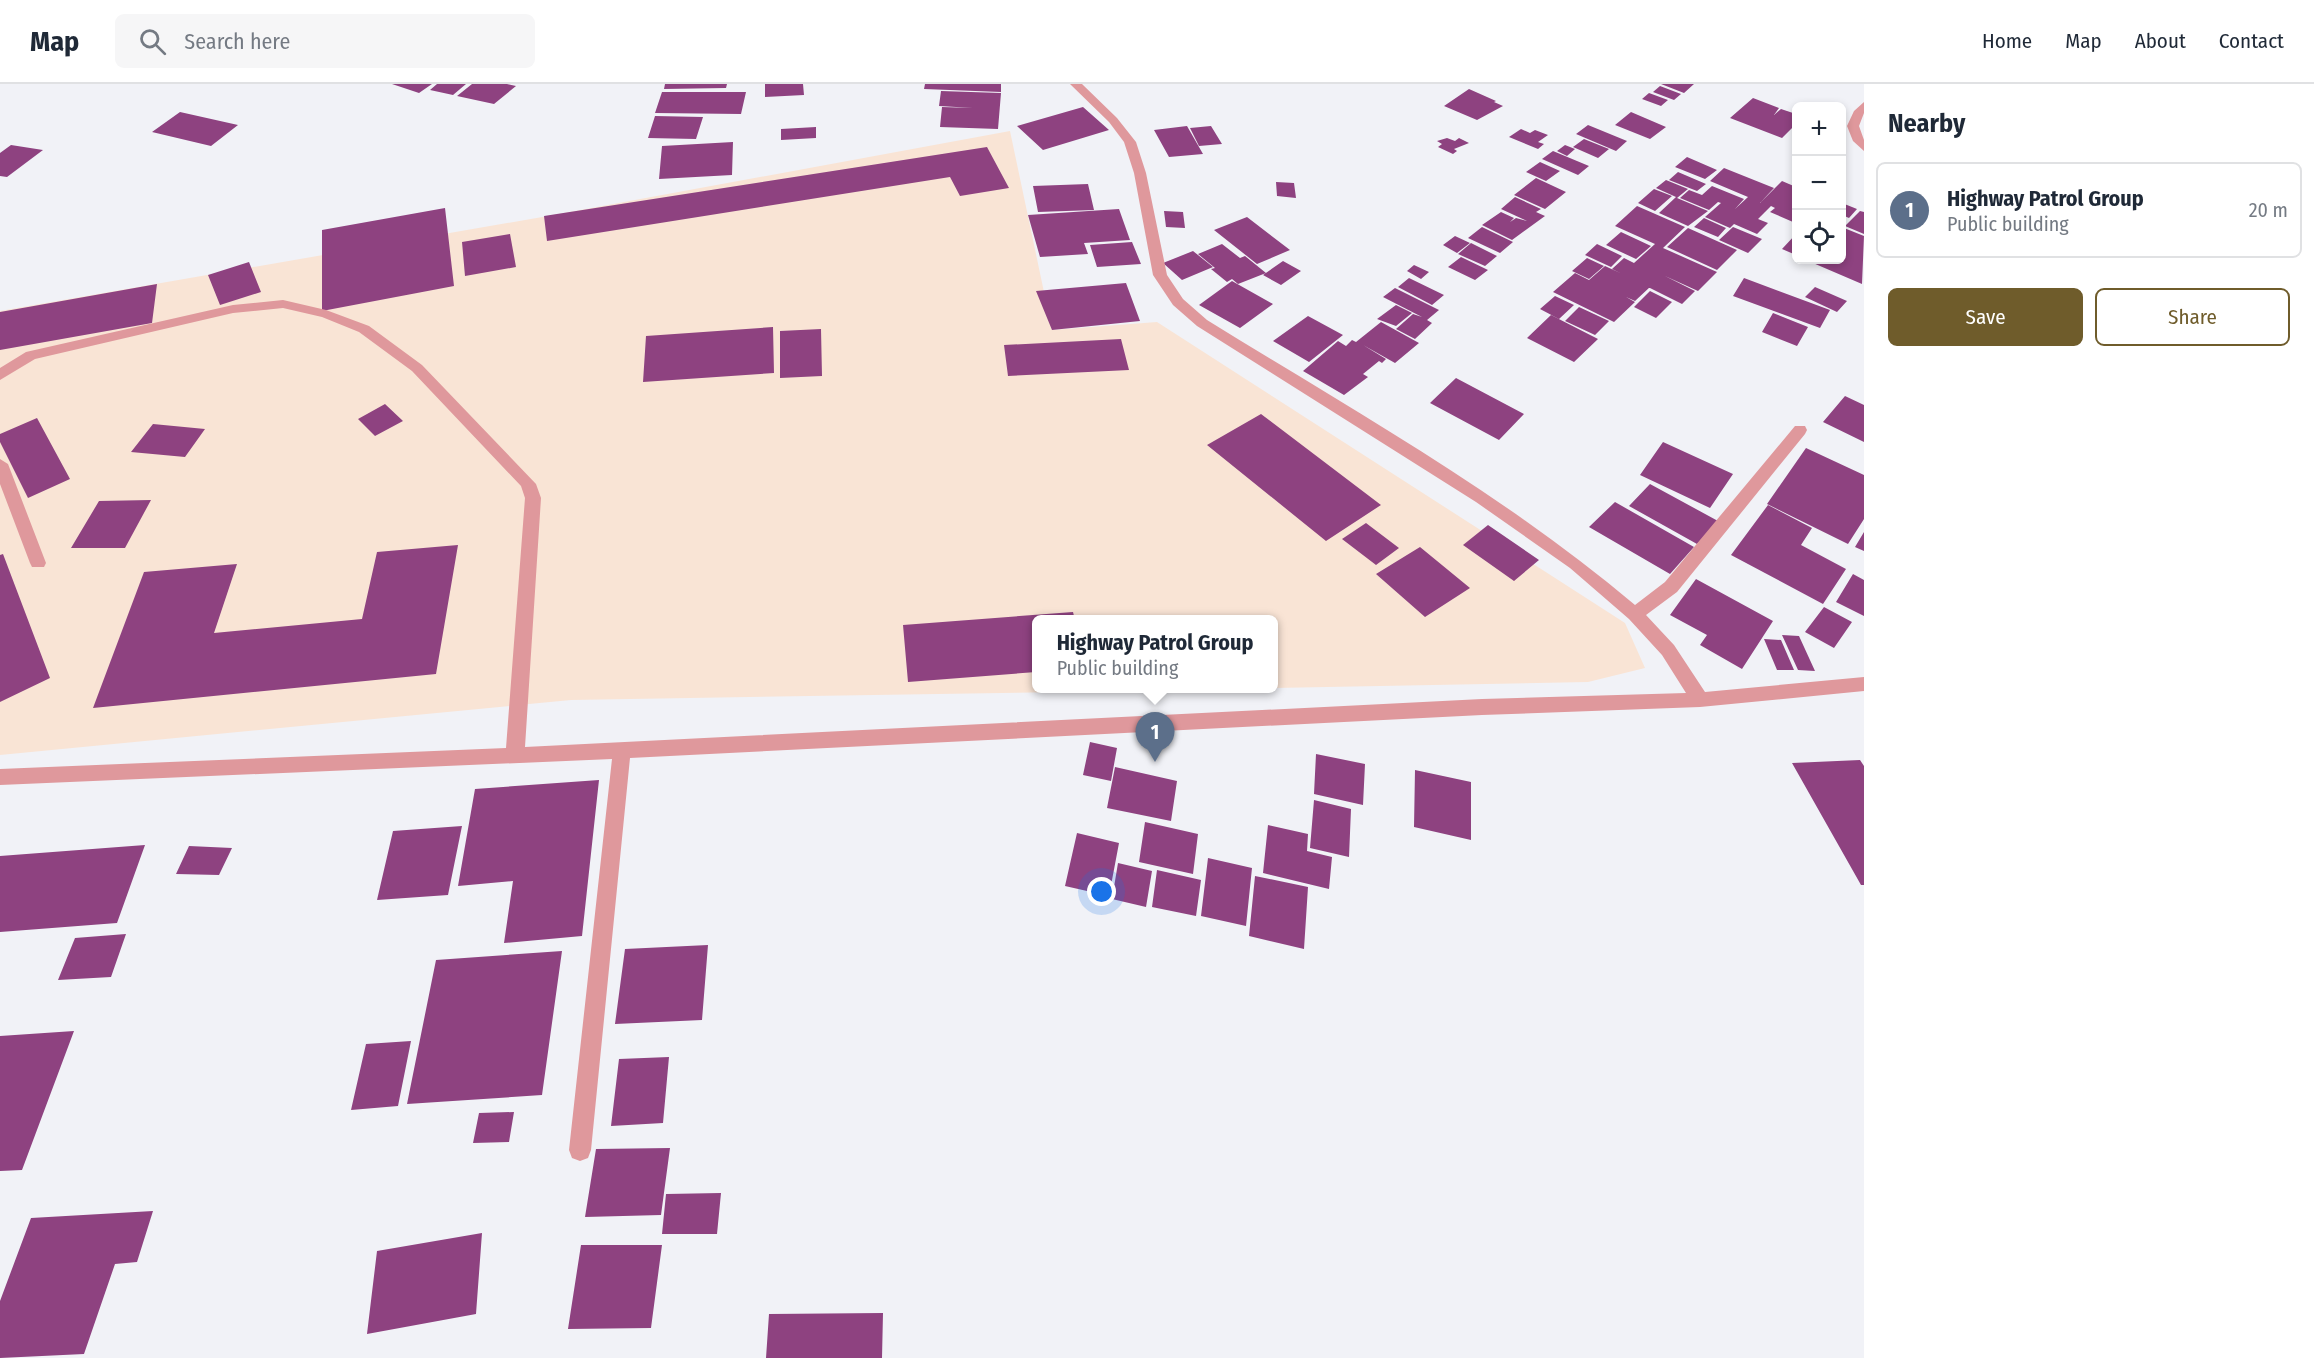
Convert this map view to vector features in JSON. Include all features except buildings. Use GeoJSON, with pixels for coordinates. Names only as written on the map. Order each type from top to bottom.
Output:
{"type":"FeatureCollection","features":[{"type":"Feature","properties":{"kind":"street"},"geometry":{"type":"LineString","coordinates":[[1076,84],[1113,120],[1130,142],[1140,173],[1160,275],[1178,302],[1202,322],[1282,375],[1481,498],[1576,564],[1635,614],[1668,650],[1700,700]]}},
{"type":"Feature","properties":{"kind":"street"},"geometry":{"type":"LineString","coordinates":[[1864,105],[1852,119],[1856,139],[1864,147]]}},
{"type":"Feature","properties":{"kind":"street"},"geometry":{"type":"LineString","coordinates":[[0,375],[31,355],[233,309],[283,304],[326,314],[364,329],[417,369],[528,484],[533,498],[515,754]]}},
{"type":"Feature","properties":{"kind":"street"},"geometry":{"type":"LineString","coordinates":[[1635,614],[1671,587],[1800,430]]}},
{"type":"Feature","properties":{"kind":"street"},"geometry":{"type":"LineString","coordinates":[[0,464],[38,563]]}},
{"type":"Feature","properties":{"kind":"street"},"geometry":{"type":"LineString","coordinates":[[0,777],[515,754],[622,752],[1482,707],[1700,700],[1864,684]]}},
{"type":"Feature","properties":{"kind":"street"},"geometry":{"type":"LineString","coordinates":[[580,1150],[622,752]]}},
{"type":"Feature","properties":{"kind":"shaded area"},"geometry":{"type":"Polygon","coordinates":[[[1010,131],[1052,330],[1157,322],[1625,623],[1645,668],[1588,682],[1278,688],[1278,615],[1032,615],[1032,692],[571,700],[0,755],[0,311],[548,216],[1010,131]]]}},
{"type":"Feature","properties":{"kind":"place","name":"Highway Patrol Group"},"geometry":{"type":"Point","coordinates":[1155,762]}}]}
